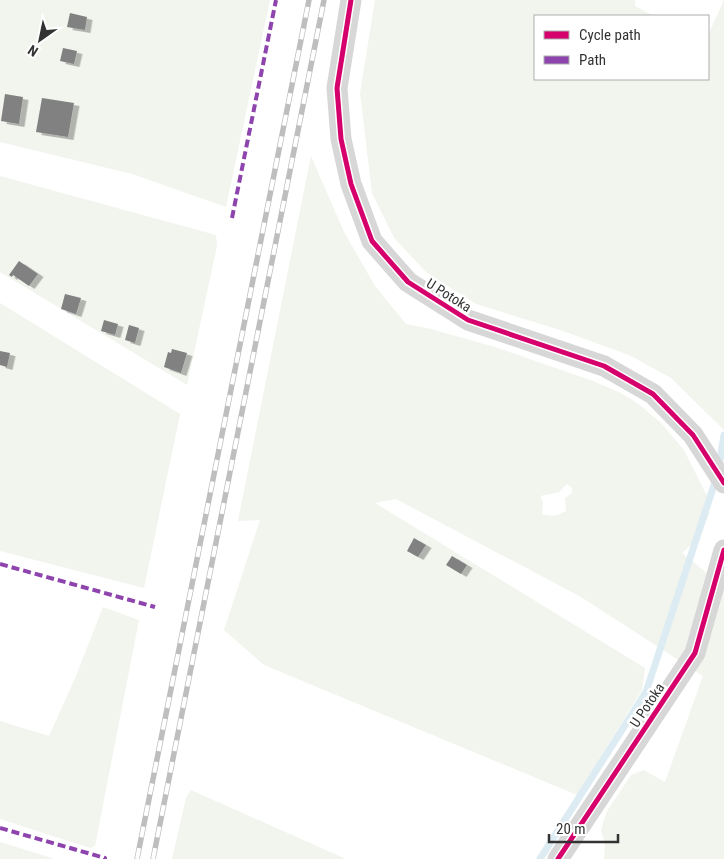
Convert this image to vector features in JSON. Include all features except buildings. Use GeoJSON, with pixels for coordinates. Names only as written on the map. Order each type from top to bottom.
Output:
{"type":"FeatureCollection","features":[{"type":"Feature","properties":{"kind":"street","name":"U Potoka"},"geometry":{"type":"LineString","coordinates":[[351,0],[337,88],[340,130],[351,184],[372,241],[408,282],[468,320],[604,366],[653,394],[693,435],[724,483]]}},
{"type":"Feature","properties":{"kind":"street","name":"U Potoka"},"geometry":{"type":"LineString","coordinates":[[558,859],[695,653],[724,550]]}},
{"type":"Feature","properties":{"kind":"shaded area"},"geometry":{"type":"Polygon","coordinates":[[[0,0],[270,0],[226,207],[132,174],[0,142],[0,0]]]}},
{"type":"Feature","properties":{"kind":"shaded area"},"geometry":{"type":"Polygon","coordinates":[[[375,0],[635,0],[635,6],[652,15],[534,15],[534,80],[709,80],[709,33],[724,0],[724,430],[671,378],[629,355],[560,330],[476,304],[426,272],[394,238],[372,193],[360,93],[375,0]]]}},
{"type":"Feature","properties":{"kind":"shaded area"},"geometry":{"type":"Polygon","coordinates":[[[311,156],[344,232],[375,286],[406,324],[495,347],[593,381],[621,393],[640,405],[662,424],[684,450],[708,498],[709,514],[700,537],[682,553],[724,587],[724,859],[604,859],[605,844],[601,830],[607,811],[631,775],[644,770],[665,782],[703,676],[581,597],[396,499],[375,503],[645,668],[642,690],[577,795],[264,665],[224,630],[260,520],[238,521],[311,156]],[[567,484],[559,492],[541,496],[543,501],[542,514],[554,516],[566,511],[565,498],[572,493],[572,488],[567,484]]]}},
{"type":"Feature","properties":{"kind":"shaded area"},"geometry":{"type":"Polygon","coordinates":[[[0,176],[216,235],[217,246],[187,385],[0,272],[0,176]]]}},
{"type":"Feature","properties":{"kind":"shaded area"},"geometry":{"type":"Polygon","coordinates":[[[0,303],[180,414],[144,588],[0,551],[0,303]]]}},
{"type":"Feature","properties":{"kind":"shaded area"},"geometry":{"type":"Polygon","coordinates":[[[103,607],[139,620],[95,846],[90,848],[0,819],[0,721],[49,736],[76,676],[103,607]]]}},
{"type":"Feature","properties":{"kind":"shaded area"},"geometry":{"type":"Polygon","coordinates":[[[191,790],[346,859],[172,859],[186,798],[191,790]]]}},
{"type":"Feature","properties":{"kind":"shaded area"},"geometry":{"type":"Polygon","coordinates":[[[0,842],[55,859],[0,859],[0,842]]]}},
{"type":"Feature","properties":{"kind":"waterway"},"geometry":{"type":"LineString","coordinates":[[719,466],[724,435]]}},
{"type":"Feature","properties":{"kind":"waterway"},"geometry":{"type":"LineString","coordinates":[[540,859],[646,692],[716,479]]}},
{"type":"Feature","properties":{"kind":"railway"},"geometry":{"type":"LineString","coordinates":[[137,859],[309,0]]}},
{"type":"Feature","properties":{"kind":"railway"},"geometry":{"type":"LineString","coordinates":[[153,859],[324,0]]}},
{"type":"Feature","properties":{"kind":"marked path"},"geometry":{"type":"LineString","coordinates":[[232,218],[276,0]]}},
{"type":"Feature","properties":{"kind":"marked path"},"geometry":{"type":"LineString","coordinates":[[0,564],[155,607]]}},
{"type":"Feature","properties":{"kind":"marked path"},"geometry":{"type":"LineString","coordinates":[[0,828],[105,859]]}},
{"type":"Feature","properties":{"kind":"cycle path"},"geometry":{"type":"LineString","coordinates":[[351,0],[337,88],[341,139],[351,184],[372,241],[408,282],[468,320],[604,366],[653,394],[693,435],[724,483]]}},
{"type":"Feature","properties":{"kind":"cycle path"},"geometry":{"type":"LineString","coordinates":[[558,859],[695,653],[724,550]]}}]}
